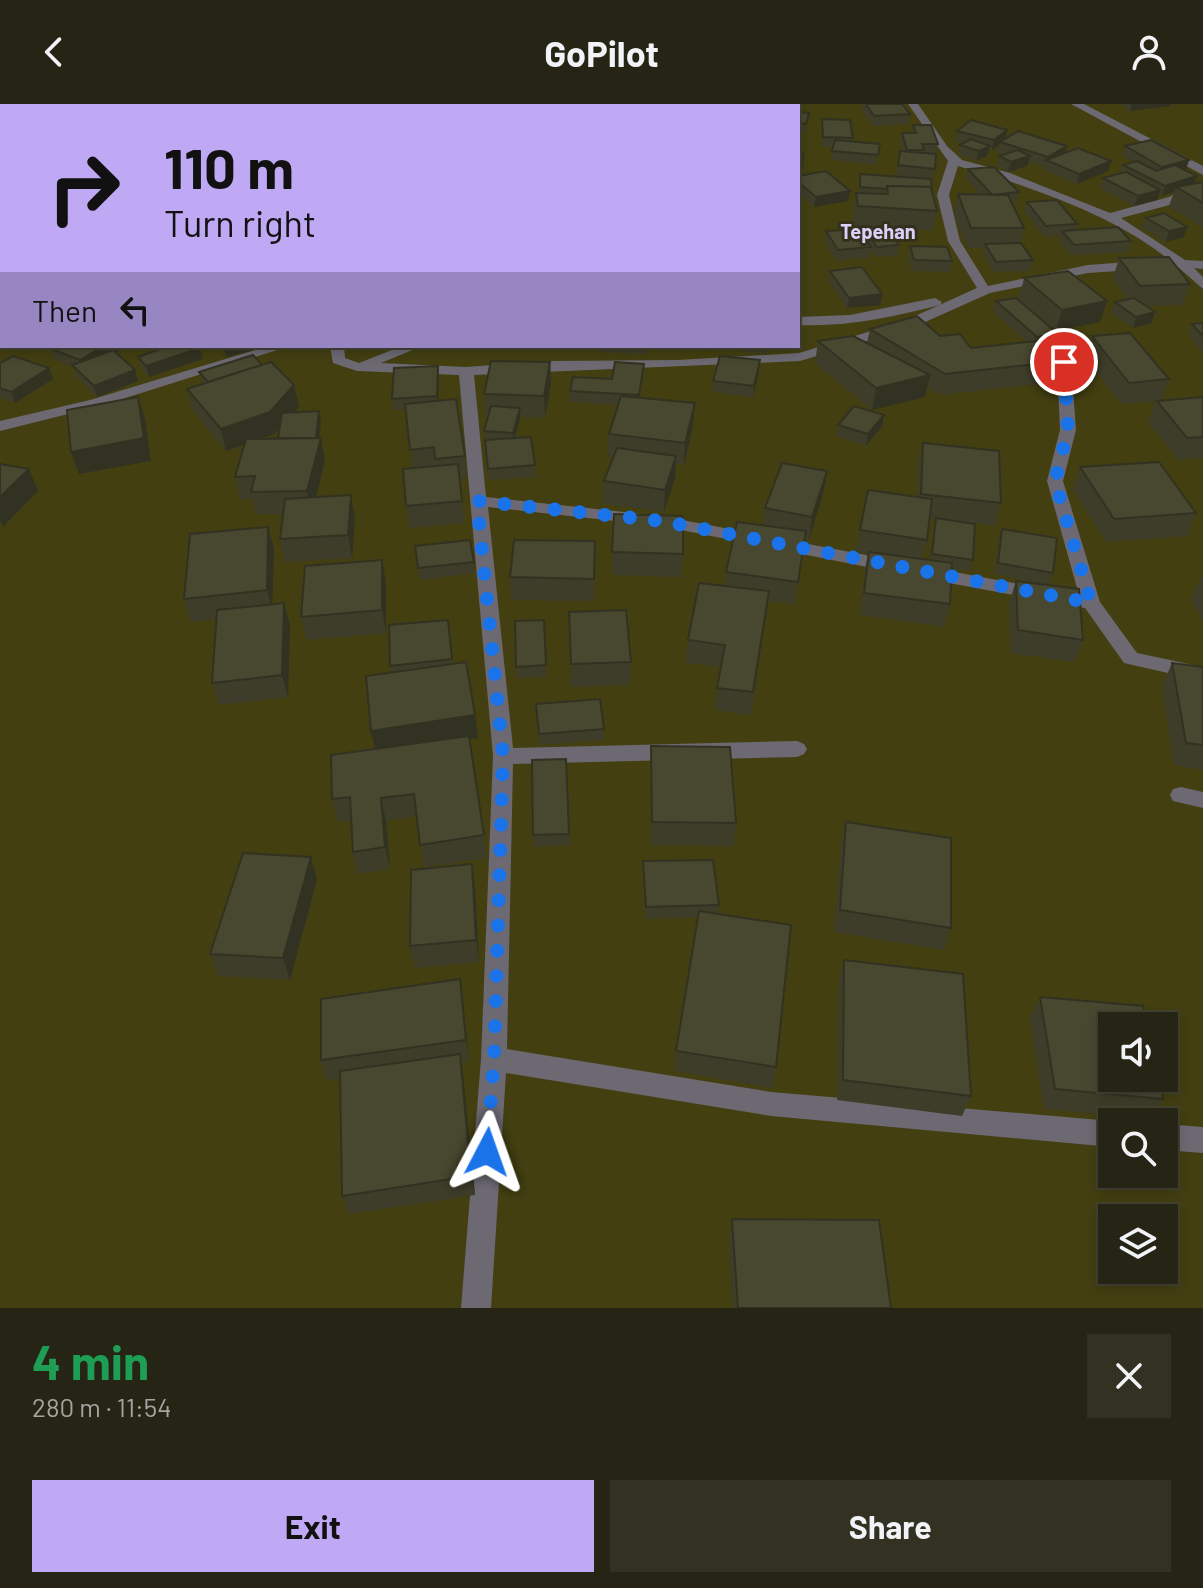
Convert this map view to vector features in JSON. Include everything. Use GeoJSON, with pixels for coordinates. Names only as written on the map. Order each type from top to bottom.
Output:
{"type":"FeatureCollection","features":[{"type":"Feature","properties":{"kind":"street"},"geometry":{"type":"LineString","coordinates":[[913,104],[954,160],[996,172],[1111,217],[1158,242],[1184,263],[1203,285]]}},
{"type":"Feature","properties":{"kind":"street"},"geometry":{"type":"LineString","coordinates":[[1076,104],[1203,171]]}},
{"type":"Feature","properties":{"kind":"street"},"geometry":{"type":"LineString","coordinates":[[954,160],[943,195],[954,241],[985,291]]}},
{"type":"Feature","properties":{"kind":"street"},"geometry":{"type":"LineString","coordinates":[[1111,217],[1173,200],[1203,183]]}},
{"type":"Feature","properties":{"kind":"street"},"geometry":{"type":"LineString","coordinates":[[800,321],[853,321],[1111,266],[1203,265]]}},
{"type":"Feature","properties":{"kind":"street"},"geometry":{"type":"LineString","coordinates":[[337,348],[338,360],[357,367],[466,371],[550,365],[678,364],[800,357],[909,324],[985,291]]}},
{"type":"Feature","properties":{"kind":"street"},"geometry":{"type":"LineString","coordinates":[[0,426],[95,403],[276,348]]}},
{"type":"Feature","properties":{"kind":"street"},"geometry":{"type":"LineString","coordinates":[[357,367],[409,348]]}},
{"type":"Feature","properties":{"kind":"street"},"geometry":{"type":"LineString","coordinates":[[1064,362],[1068,430],[1055,481],[1091,603],[1131,658],[1203,674]]}},
{"type":"Feature","properties":{"kind":"street"},"geometry":{"type":"LineString","coordinates":[[466,371],[503,756],[494,1059],[476,1308]]}},
{"type":"Feature","properties":{"kind":"street"},"geometry":{"type":"LineString","coordinates":[[477,501],[661,521],[1091,603]]}},
{"type":"Feature","properties":{"kind":"street"},"geometry":{"type":"LineString","coordinates":[[503,756],[797,749]]}},
{"type":"Feature","properties":{"kind":"street"},"geometry":{"type":"LineString","coordinates":[[494,1059],[771,1104],[1098,1133]]}},
{"type":"Feature","properties":{"kind":"street"},"geometry":{"type":"LineString","coordinates":[[1178,1138],[1203,1140]]}},
{"type":"Feature","properties":{"kind":"shaded area"},"geometry":{"type":"Polygon","coordinates":[[[800,104],[1203,104],[1203,1308],[0,1308],[0,348],[800,348],[800,104]]]}},
{"type":"Feature","properties":{"kind":"building"},"geometry":{"type":"Polygon","coordinates":[[[866,104],[902,104],[910,114],[874,116],[866,104]]]}},
{"type":"Feature","properties":{"kind":"building"},"geometry":{"type":"Polygon","coordinates":[[[800,112],[809,113],[806,124],[800,123],[800,112]]]}},
{"type":"Feature","properties":{"kind":"building"},"geometry":{"type":"Polygon","coordinates":[[[822,119],[850,120],[853,138],[823,137],[822,119]]]}},
{"type":"Feature","properties":{"kind":"building"},"geometry":{"type":"Polygon","coordinates":[[[971,120],[1007,130],[994,140],[957,131],[971,120]]]}},
{"type":"Feature","properties":{"kind":"building"},"geometry":{"type":"Polygon","coordinates":[[[913,125],[931,125],[938,144],[922,144],[924,150],[907,150],[902,133],[916,133],[913,125]]]}},
{"type":"Feature","properties":{"kind":"building"},"geometry":{"type":"Polygon","coordinates":[[[1018,131],[1067,146],[1048,157],[1000,142],[1018,131]]]}},
{"type":"Feature","properties":{"kind":"building"},"geometry":{"type":"Polygon","coordinates":[[[971,139],[990,146],[979,151],[960,145],[971,139]]]}},
{"type":"Feature","properties":{"kind":"building"},"geometry":{"type":"Polygon","coordinates":[[[835,140],[880,144],[878,155],[832,151],[835,140]]]}},
{"type":"Feature","properties":{"kind":"building"},"geometry":{"type":"Polygon","coordinates":[[[1151,140],[1189,160],[1162,167],[1125,146],[1151,140]]]}},
{"type":"Feature","properties":{"kind":"building"},"geometry":{"type":"Polygon","coordinates":[[[1078,148],[1111,161],[1079,174],[1046,160],[1078,148]]]}},
{"type":"Feature","properties":{"kind":"building"},"geometry":{"type":"Polygon","coordinates":[[[1018,150],[1030,156],[1011,162],[999,156],[1018,150]]]}},
{"type":"Feature","properties":{"kind":"building"},"geometry":{"type":"Polygon","coordinates":[[[900,151],[936,154],[935,169],[898,165],[900,151]]]}},
{"type":"Feature","properties":{"kind":"building"},"geometry":{"type":"Polygon","coordinates":[[[1137,161],[1156,171],[1175,165],[1197,176],[1165,186],[1123,165],[1137,161]]]}},
{"type":"Feature","properties":{"kind":"building"},"geometry":{"type":"Polygon","coordinates":[[[994,167],[1019,192],[992,195],[968,169],[994,167]]]}},
{"type":"Feature","properties":{"kind":"building"},"geometry":{"type":"Polygon","coordinates":[[[826,171],[850,191],[816,197],[800,184],[800,176],[826,171]]]}},
{"type":"Feature","properties":{"kind":"building"},"geometry":{"type":"Polygon","coordinates":[[[1126,172],[1160,190],[1138,196],[1103,178],[1126,172]]]}},
{"type":"Feature","properties":{"kind":"building"},"geometry":{"type":"Polygon","coordinates":[[[860,174],[931,179],[932,190],[931,187],[860,187],[860,174]]]}},
{"type":"Feature","properties":{"kind":"building"},"geometry":{"type":"Polygon","coordinates":[[[1203,182],[1203,203],[1176,187],[1203,182]]]}},
{"type":"Feature","properties":{"kind":"building"},"geometry":{"type":"Polygon","coordinates":[[[887,186],[931,187],[937,211],[858,206],[856,193],[888,194],[887,186]]]}},
{"type":"Feature","properties":{"kind":"building"},"geometry":{"type":"Polygon","coordinates":[[[958,194],[1008,195],[1024,228],[971,228],[958,194]]]}},
{"type":"Feature","properties":{"kind":"building"},"geometry":{"type":"Polygon","coordinates":[[[1057,200],[1077,224],[1046,226],[1027,202],[1057,200]]]}},
{"type":"Feature","properties":{"kind":"building"},"geometry":{"type":"Polygon","coordinates":[[[1164,213],[1187,227],[1169,231],[1146,218],[1164,213]]]}},
{"type":"Feature","properties":{"kind":"building"},"geometry":{"type":"Polygon","coordinates":[[[1118,227],[1131,241],[1074,245],[1062,231],[1118,227]]]}},
{"type":"Feature","properties":{"kind":"building"},"geometry":{"type":"Polygon","coordinates":[[[859,229],[871,247],[838,250],[826,231],[859,229]]]}},
{"type":"Feature","properties":{"kind":"building"},"geometry":{"type":"Polygon","coordinates":[[[889,232],[899,245],[877,247],[868,233],[889,232]]]}},
{"type":"Feature","properties":{"kind":"building"},"geometry":{"type":"Polygon","coordinates":[[[1021,243],[1033,260],[996,262],[985,244],[1021,243]]]}},
{"type":"Feature","properties":{"kind":"building"},"geometry":{"type":"Polygon","coordinates":[[[910,246],[947,247],[952,261],[914,260],[910,246]]]}},
{"type":"Feature","properties":{"kind":"building"},"geometry":{"type":"Polygon","coordinates":[[[1169,257],[1190,284],[1140,286],[1119,258],[1169,257]]]}},
{"type":"Feature","properties":{"kind":"building"},"geometry":{"type":"Polygon","coordinates":[[[862,267],[882,294],[849,298],[830,271],[862,267]]]}},
{"type":"Feature","properties":{"kind":"building"},"geometry":{"type":"Polygon","coordinates":[[[1068,271],[1107,301],[1062,310],[1024,278],[1068,271]]]}},
{"type":"Feature","properties":{"kind":"building"},"geometry":{"type":"Polygon","coordinates":[[[1016,298],[1057,333],[1037,337],[996,301],[1016,298]]]}},
{"type":"Feature","properties":{"kind":"building"},"geometry":{"type":"Polygon","coordinates":[[[1134,298],[1155,312],[1136,317],[1115,302],[1134,298]]]}},
{"type":"Feature","properties":{"kind":"building"},"geometry":{"type":"Polygon","coordinates":[[[917,316],[940,336],[960,334],[971,348],[1037,341],[1054,362],[945,374],[870,329],[917,316]]]}},
{"type":"Feature","properties":{"kind":"building"},"geometry":{"type":"Polygon","coordinates":[[[1203,323],[1203,336],[1192,324],[1203,323]]]}},
{"type":"Feature","properties":{"kind":"building"},"geometry":{"type":"Polygon","coordinates":[[[1130,333],[1169,379],[1129,383],[1092,336],[1130,333]]]}},
{"type":"Feature","properties":{"kind":"building"},"geometry":{"type":"Polygon","coordinates":[[[853,336],[930,375],[876,388],[818,341],[853,336]]]}},
{"type":"Feature","properties":{"kind":"building"},"geometry":{"type":"Polygon","coordinates":[[[53,348],[101,348],[80,360],[53,348]]]}},
{"type":"Feature","properties":{"kind":"building"},"geometry":{"type":"Polygon","coordinates":[[[200,348],[146,366],[138,357],[160,349],[200,348]]]}},
{"type":"Feature","properties":{"kind":"building"},"geometry":{"type":"Polygon","coordinates":[[[113,350],[135,370],[94,386],[72,365],[113,350]]]}},
{"type":"Feature","properties":{"kind":"building"},"geometry":{"type":"Polygon","coordinates":[[[253,355],[262,365],[208,382],[199,372],[253,355]]]}},
{"type":"Feature","properties":{"kind":"building"},"geometry":{"type":"Polygon","coordinates":[[[13,356],[49,368],[11,392],[0,388],[0,363],[13,356]]]}},
{"type":"Feature","properties":{"kind":"building"},"geometry":{"type":"Polygon","coordinates":[[[720,356],[760,360],[754,386],[713,381],[720,356]]]}},
{"type":"Feature","properties":{"kind":"building"},"geometry":{"type":"Polygon","coordinates":[[[491,361],[550,362],[544,396],[484,394],[491,361]]]}},
{"type":"Feature","properties":{"kind":"building"},"geometry":{"type":"Polygon","coordinates":[[[271,362],[294,385],[270,412],[221,429],[187,389],[271,362]]]}},
{"type":"Feature","properties":{"kind":"building"},"geometry":{"type":"Polygon","coordinates":[[[615,362],[644,364],[639,395],[570,391],[573,377],[612,379],[615,362]]]}},
{"type":"Feature","properties":{"kind":"building"},"geometry":{"type":"Polygon","coordinates":[[[438,366],[437,396],[392,399],[394,368],[438,366]]]}},
{"type":"Feature","properties":{"kind":"building"},"geometry":{"type":"Polygon","coordinates":[[[621,396],[695,403],[685,443],[609,434],[621,396]]]}},
{"type":"Feature","properties":{"kind":"building"},"geometry":{"type":"Polygon","coordinates":[[[138,397],[144,438],[71,452],[67,410],[138,397]]]}},
{"type":"Feature","properties":{"kind":"building"},"geometry":{"type":"Polygon","coordinates":[[[1203,397],[1203,437],[1187,438],[1157,401],[1203,397]]]}},
{"type":"Feature","properties":{"kind":"building"},"geometry":{"type":"Polygon","coordinates":[[[456,399],[465,456],[435,459],[434,447],[410,450],[405,404],[456,399]]]}},
{"type":"Feature","properties":{"kind":"building"},"geometry":{"type":"Polygon","coordinates":[[[491,406],[520,408],[513,433],[484,431],[491,406]]]}},
{"type":"Feature","properties":{"kind":"building"},"geometry":{"type":"Polygon","coordinates":[[[854,406],[884,415],[868,434],[838,425],[854,406]]]}},
{"type":"Feature","properties":{"kind":"building"},"geometry":{"type":"Polygon","coordinates":[[[319,411],[316,438],[278,438],[282,413],[319,411]]]}},
{"type":"Feature","properties":{"kind":"building"},"geometry":{"type":"Polygon","coordinates":[[[531,437],[535,465],[488,469],[485,440],[531,437]]]}},
{"type":"Feature","properties":{"kind":"building"},"geometry":{"type":"Polygon","coordinates":[[[321,438],[307,491],[251,492],[255,476],[235,477],[246,439],[321,438]]]}},
{"type":"Feature","properties":{"kind":"building"},"geometry":{"type":"Polygon","coordinates":[[[923,443],[999,451],[1001,503],[921,494],[923,443]]]}},
{"type":"Feature","properties":{"kind":"building"},"geometry":{"type":"Polygon","coordinates":[[[617,448],[676,456],[665,490],[604,481],[617,448]]]}},
{"type":"Feature","properties":{"kind":"building"},"geometry":{"type":"Polygon","coordinates":[[[1159,462],[1196,513],[1114,519],[1080,467],[1159,462]]]}},
{"type":"Feature","properties":{"kind":"building"},"geometry":{"type":"Polygon","coordinates":[[[782,463],[827,471],[812,517],[765,508],[782,463]]]}},
{"type":"Feature","properties":{"kind":"building"},"geometry":{"type":"Polygon","coordinates":[[[0,464],[29,469],[0,497],[0,464]]]}},
{"type":"Feature","properties":{"kind":"building"},"geometry":{"type":"Polygon","coordinates":[[[458,464],[462,501],[406,506],[403,469],[458,464]]]}},
{"type":"Feature","properties":{"kind":"building"},"geometry":{"type":"Polygon","coordinates":[[[868,490],[932,499],[927,540],[860,530],[868,490]]]}},
{"type":"Feature","properties":{"kind":"building"},"geometry":{"type":"Polygon","coordinates":[[[351,495],[348,535],[280,539],[285,499],[351,495]]]}},
{"type":"Feature","properties":{"kind":"building"},"geometry":{"type":"Polygon","coordinates":[[[614,514],[683,516],[683,554],[612,552],[614,514]]]}},
{"type":"Feature","properties":{"kind":"building"},"geometry":{"type":"Polygon","coordinates":[[[936,518],[975,524],[973,560],[932,554],[936,518]]]}},
{"type":"Feature","properties":{"kind":"building"},"geometry":{"type":"Polygon","coordinates":[[[737,522],[806,531],[798,582],[726,572],[737,522]]]}},
{"type":"Feature","properties":{"kind":"building"},"geometry":{"type":"Polygon","coordinates":[[[268,527],[267,590],[184,599],[190,534],[268,527]]]}},
{"type":"Feature","properties":{"kind":"building"},"geometry":{"type":"Polygon","coordinates":[[[1002,529],[1057,538],[1053,573],[998,563],[1002,529]]]}},
{"type":"Feature","properties":{"kind":"building"},"geometry":{"type":"Polygon","coordinates":[[[470,540],[474,562],[418,568],[415,546],[470,540]]]}},
{"type":"Feature","properties":{"kind":"building"},"geometry":{"type":"Polygon","coordinates":[[[514,540],[595,541],[594,579],[510,577],[514,540]]]}},
{"type":"Feature","properties":{"kind":"building"},"geometry":{"type":"Polygon","coordinates":[[[869,552],[952,563],[950,604],[864,593],[869,552]]]}},
{"type":"Feature","properties":{"kind":"building"},"geometry":{"type":"Polygon","coordinates":[[[382,560],[382,610],[301,617],[305,566],[382,560]]]}},
{"type":"Feature","properties":{"kind":"building"},"geometry":{"type":"Polygon","coordinates":[[[1016,581],[1079,589],[1083,640],[1018,630],[1016,581]]]}},
{"type":"Feature","properties":{"kind":"building"},"geometry":{"type":"Polygon","coordinates":[[[699,583],[769,591],[753,692],[717,688],[725,645],[688,640],[699,583]]]}},
{"type":"Feature","properties":{"kind":"building"},"geometry":{"type":"Polygon","coordinates":[[[284,603],[282,675],[212,683],[217,610],[284,603]]]}},
{"type":"Feature","properties":{"kind":"building"},"geometry":{"type":"Polygon","coordinates":[[[626,610],[631,662],[571,664],[569,612],[626,610]]]}},
{"type":"Feature","properties":{"kind":"building"},"geometry":{"type":"Polygon","coordinates":[[[448,620],[452,659],[390,666],[389,625],[448,620]]]}},
{"type":"Feature","properties":{"kind":"building"},"geometry":{"type":"Polygon","coordinates":[[[544,620],[546,665],[516,667],[515,621],[544,620]]]}},
{"type":"Feature","properties":{"kind":"building"},"geometry":{"type":"Polygon","coordinates":[[[466,662],[475,715],[371,731],[366,676],[466,662]]]}},
{"type":"Feature","properties":{"kind":"building"},"geometry":{"type":"Polygon","coordinates":[[[1172,663],[1203,667],[1203,745],[1186,743],[1172,663]]]}},
{"type":"Feature","properties":{"kind":"building"},"geometry":{"type":"Polygon","coordinates":[[[600,699],[604,729],[539,734],[536,704],[600,699]]]}},
{"type":"Feature","properties":{"kind":"building"},"geometry":{"type":"Polygon","coordinates":[[[469,736],[484,835],[420,845],[414,794],[381,798],[385,847],[353,852],[350,797],[332,799],[331,755],[469,736]]]}},
{"type":"Feature","properties":{"kind":"building"},"geometry":{"type":"Polygon","coordinates":[[[651,746],[730,747],[736,823],[652,822],[651,746]]]}},
{"type":"Feature","properties":{"kind":"building"},"geometry":{"type":"Polygon","coordinates":[[[566,759],[569,834],[533,835],[532,760],[566,759]]]}},
{"type":"Feature","properties":{"kind":"building"},"geometry":{"type":"Polygon","coordinates":[[[846,822],[951,838],[951,928],[840,910],[846,822]]]}},
{"type":"Feature","properties":{"kind":"building"},"geometry":{"type":"Polygon","coordinates":[[[243,853],[311,857],[283,958],[210,954],[243,853]]]}},
{"type":"Feature","properties":{"kind":"building"},"geometry":{"type":"Polygon","coordinates":[[[713,860],[719,905],[646,907],[643,861],[713,860]]]}},
{"type":"Feature","properties":{"kind":"building"},"geometry":{"type":"Polygon","coordinates":[[[472,864],[476,940],[410,946],[411,870],[472,864]]]}},
{"type":"Feature","properties":{"kind":"building"},"geometry":{"type":"Polygon","coordinates":[[[699,911],[791,925],[776,1067],[676,1051],[699,911]]]}},
{"type":"Feature","properties":{"kind":"building"},"geometry":{"type":"Polygon","coordinates":[[[844,960],[963,974],[971,1096],[843,1080],[844,960]]]}},
{"type":"Feature","properties":{"kind":"building"},"geometry":{"type":"Polygon","coordinates":[[[460,979],[466,1040],[321,1060],[321,999],[460,979]]]}},
{"type":"Feature","properties":{"kind":"building"},"geometry":{"type":"Polygon","coordinates":[[[1040,997],[1143,1006],[1144,1012],[1098,1012],[1098,1092],[1162,1092],[1163,1099],[1055,1089],[1040,997]]]}},
{"type":"Feature","properties":{"kind":"building"},"geometry":{"type":"Polygon","coordinates":[[[460,1054],[471,1176],[342,1196],[340,1071],[460,1054]]]}},
{"type":"Feature","properties":{"kind":"building"},"geometry":{"type":"Polygon","coordinates":[[[732,1219],[879,1220],[891,1308],[738,1308],[732,1219]]]}},
{"type":"Feature","properties":{"kind":"district","name":"Tepehan"},"geometry":{"type":"Point","coordinates":[878,231]}},
{"type":"Feature","properties":{"kind":"route"},"geometry":{"type":"LineString","coordinates":[[487,1152],[494,1059],[503,756],[477,501],[661,521],[1091,603],[1055,481],[1068,430],[1064,362]]}}]}
